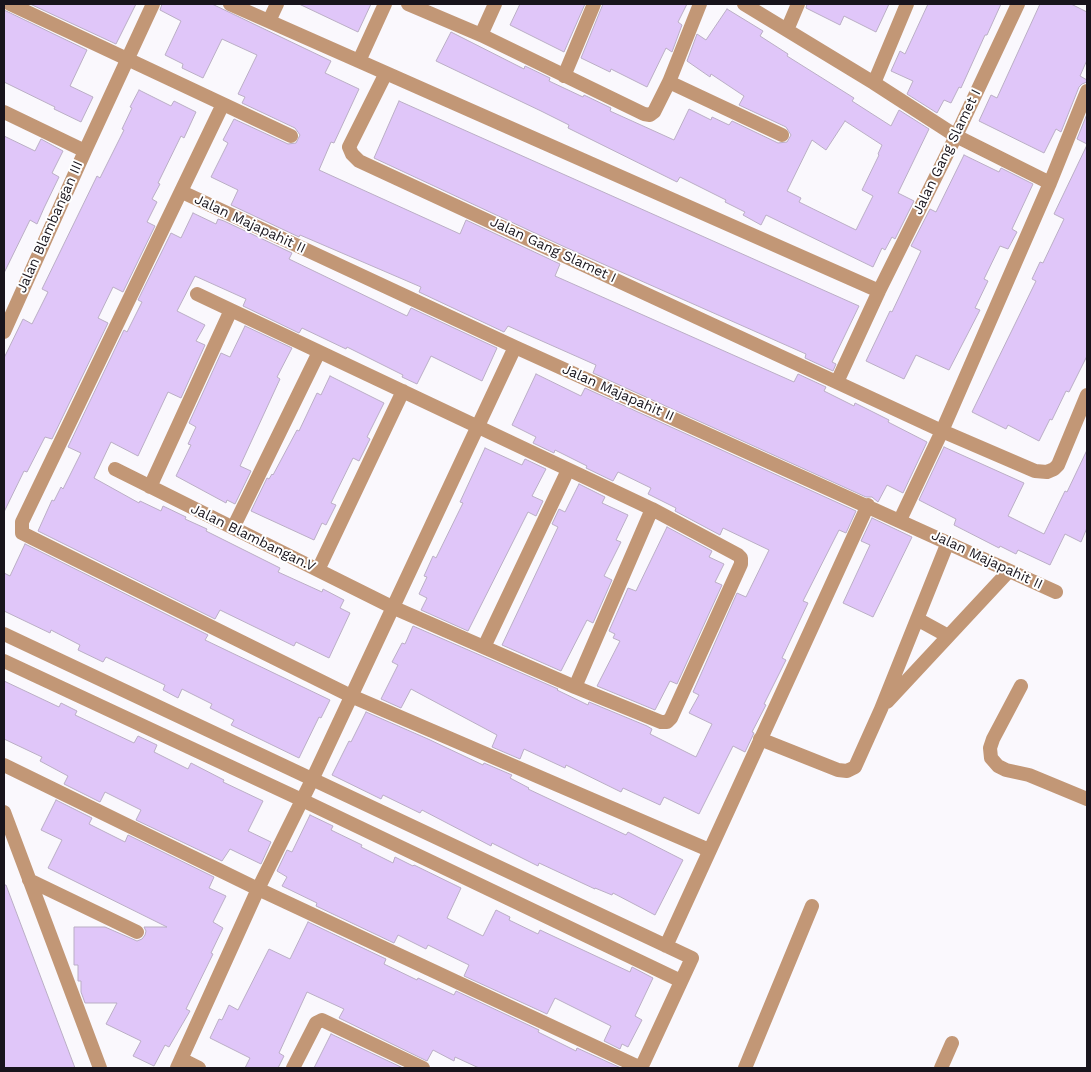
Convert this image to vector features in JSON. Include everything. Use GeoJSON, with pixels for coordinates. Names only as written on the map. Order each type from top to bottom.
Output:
{"type":"FeatureCollection","features":[{"type":"Feature","properties":{"kind":"street"},"geometry":{"type":"LineString","coordinates":[[10,4],[290,136]]}},
{"type":"Feature","properties":{"kind":"street","name":"Jalan Blambangan III"},"geometry":{"type":"LineString","coordinates":[[4,332],[84,151],[153,4]]}},
{"type":"Feature","properties":{"kind":"street"},"geometry":{"type":"LineString","coordinates":[[230,4],[879,291]]}},
{"type":"Feature","properties":{"kind":"street"},"geometry":{"type":"LineString","coordinates":[[269,21],[277,4]]}},
{"type":"Feature","properties":{"kind":"street"},"geometry":{"type":"LineString","coordinates":[[359,60],[385,4]]}},
{"type":"Feature","properties":{"kind":"street"},"geometry":{"type":"LineString","coordinates":[[408,4],[481,35],[644,114],[650,115],[654,112],[669,82],[700,4]]}},
{"type":"Feature","properties":{"kind":"street"},"geometry":{"type":"LineString","coordinates":[[481,35],[495,4]]}},
{"type":"Feature","properties":{"kind":"street"},"geometry":{"type":"LineString","coordinates":[[564,76],[594,4]]}},
{"type":"Feature","properties":{"kind":"street"},"geometry":{"type":"LineString","coordinates":[[744,4],[874,83],[956,136],[1050,183]]}},
{"type":"Feature","properties":{"kind":"street"},"geometry":{"type":"LineString","coordinates":[[787,30],[798,4]]}},
{"type":"Feature","properties":{"kind":"street"},"geometry":{"type":"LineString","coordinates":[[874,83],[907,4]]}},
{"type":"Feature","properties":{"kind":"street","name":"Jalan Gang Slamet I"},"geometry":{"type":"LineString","coordinates":[[837,382],[1018,4]]}},
{"type":"Feature","properties":{"kind":"street","name":"Jalan Gang Slamet I"},"geometry":{"type":"LineString","coordinates":[[386,73],[349,147],[352,154],[359,161],[942,431],[1035,471],[1048,472],[1054,470],[1058,465],[1087,395]]}},
{"type":"Feature","properties":{"kind":"street"},"geometry":{"type":"LineString","coordinates":[[669,82],[782,135]]}},
{"type":"Feature","properties":{"kind":"street"},"geometry":{"type":"LineString","coordinates":[[900,520],[942,431],[1050,183],[1087,91]]}},
{"type":"Feature","properties":{"kind":"street"},"geometry":{"type":"LineString","coordinates":[[223,104],[22,522],[22,533],[350,696],[710,850]]}},
{"type":"Feature","properties":{"kind":"street"},"geometry":{"type":"LineString","coordinates":[[4,112],[84,151]]}},
{"type":"Feature","properties":{"kind":"street","name":"Jalan Majapahit II"},"geometry":{"type":"LineString","coordinates":[[182,192],[515,347],[868,505],[1056,592]]}},
{"type":"Feature","properties":{"kind":"street"},"geometry":{"type":"LineString","coordinates":[[197,294],[652,509],[575,687]]}},
{"type":"Feature","properties":{"kind":"street"},"geometry":{"type":"LineString","coordinates":[[150,487],[231,310]]}},
{"type":"Feature","properties":{"kind":"street"},"geometry":{"type":"LineString","coordinates":[[199,1068],[178,1064],[258,889],[312,780],[515,347]]}},
{"type":"Feature","properties":{"kind":"street"},"geometry":{"type":"LineString","coordinates":[[233,528],[319,352]]}},
{"type":"Feature","properties":{"kind":"street"},"geometry":{"type":"LineString","coordinates":[[318,570],[403,391]]}},
{"type":"Feature","properties":{"kind":"street","name":"Jalan Blambangan.V"},"geometry":{"type":"LineString","coordinates":[[114,470],[392,607],[575,687],[661,722],[669,721],[741,564],[741,558],[652,509]]}},
{"type":"Feature","properties":{"kind":"street"},"geometry":{"type":"LineString","coordinates":[[484,647],[568,470]]}},
{"type":"Feature","properties":{"kind":"street"},"geometry":{"type":"LineString","coordinates":[[666,946],[868,505]]}},
{"type":"Feature","properties":{"kind":"street"},"geometry":{"type":"LineString","coordinates":[[760,739],[838,770],[847,771],[855,767],[881,709],[948,542]]}},
{"type":"Feature","properties":{"kind":"street"},"geometry":{"type":"LineString","coordinates":[[881,709],[1009,571]]}},
{"type":"Feature","properties":{"kind":"street"},"geometry":{"type":"LineString","coordinates":[[917,619],[948,636]]}},
{"type":"Feature","properties":{"kind":"street"},"geometry":{"type":"LineString","coordinates":[[4,634],[692,958],[641,1068],[258,889],[4,764]]}},
{"type":"Feature","properties":{"kind":"street"},"geometry":{"type":"LineString","coordinates":[[4,661],[302,800],[681,981]]}},
{"type":"Feature","properties":{"kind":"street"},"geometry":{"type":"LineString","coordinates":[[1021,686],[993,739],[990,748],[990,758],[998,766],[1006,770],[1045,781],[1087,799]]}},
{"type":"Feature","properties":{"kind":"street"},"geometry":{"type":"LineString","coordinates":[[4,812],[100,1068]]}},
{"type":"Feature","properties":{"kind":"street"},"geometry":{"type":"LineString","coordinates":[[29,880],[137,932]]}},
{"type":"Feature","properties":{"kind":"street"},"geometry":{"type":"LineString","coordinates":[[746,1068],[812,906]]}},
{"type":"Feature","properties":{"kind":"street"},"geometry":{"type":"LineString","coordinates":[[293,1068],[316,1023],[322,1020],[424,1068]]}},
{"type":"Feature","properties":{"kind":"street"},"geometry":{"type":"LineString","coordinates":[[941,1068],[952,1043]]}},
{"type":"Feature","properties":{"kind":"building"},"geometry":{"type":"Polygon","coordinates":[[[30,4],[136,4],[116,44],[30,4]]]}},
{"type":"Feature","properties":{"kind":"building"},"geometry":{"type":"Polygon","coordinates":[[[162,4],[212,4],[331,61],[325,73],[359,89],[334,143],[331,142],[319,170],[460,234],[466,220],[560,264],[555,276],[794,382],[798,374],[826,387],[824,391],[854,406],[855,403],[927,442],[903,493],[887,485],[878,502],[872,497],[866,497],[593,373],[596,365],[508,326],[504,332],[419,292],[421,287],[300,235],[299,237],[231,205],[238,190],[211,177],[228,143],[223,140],[234,119],[288,144],[296,143],[300,135],[295,128],[242,103],[245,97],[238,94],[257,55],[222,39],[203,78],[182,68],[183,64],[165,55],[181,21],[160,10],[162,4]]]}},
{"type":"Feature","properties":{"kind":"building"},"geometry":{"type":"Polygon","coordinates":[[[299,4],[371,4],[358,32],[299,4]]]}},
{"type":"Feature","properties":{"kind":"building"},"geometry":{"type":"Polygon","coordinates":[[[520,4],[585,4],[564,52],[510,25],[520,4]]]}},
{"type":"Feature","properties":{"kind":"building"},"geometry":{"type":"Polygon","coordinates":[[[603,4],[687,4],[678,22],[682,25],[672,52],[666,48],[647,87],[611,69],[610,72],[581,58],[603,4]]]}},
{"type":"Feature","properties":{"kind":"building"},"geometry":{"type":"Polygon","coordinates":[[[807,4],[889,4],[876,32],[844,16],[840,25],[806,8],[807,4]]]}},
{"type":"Feature","properties":{"kind":"building"},"geometry":{"type":"Polygon","coordinates":[[[928,4],[1001,4],[961,88],[959,87],[951,103],[944,100],[937,113],[907,94],[913,81],[891,71],[900,51],[905,54],[928,4]]]}},
{"type":"Feature","properties":{"kind":"building"},"geometry":{"type":"Polygon","coordinates":[[[1040,4],[1071,4],[1087,12],[1087,60],[1080,76],[1087,80],[1087,82],[1079,87],[1061,132],[1056,129],[1044,153],[979,121],[991,95],[997,98],[1040,4]]]}},
{"type":"Feature","properties":{"kind":"building"},"geometry":{"type":"Polygon","coordinates":[[[727,9],[763,31],[760,36],[788,54],[787,56],[854,98],[852,101],[891,126],[899,110],[929,129],[898,193],[914,201],[895,239],[892,237],[885,250],[882,248],[873,267],[766,215],[761,225],[743,215],[745,212],[725,202],[726,200],[680,177],[677,182],[568,128],[569,125],[436,61],[451,32],[524,69],[525,66],[550,78],[549,81],[611,108],[610,111],[674,140],[689,109],[711,120],[712,117],[729,125],[732,121],[778,143],[787,142],[791,135],[786,127],[739,105],[744,96],[711,74],[710,77],[687,61],[697,34],[706,40],[727,9]],[[845,121],[826,150],[812,140],[787,191],[801,198],[799,202],[856,230],[873,196],[862,190],[882,145],[845,121]]]}},
{"type":"Feature","properties":{"kind":"building"},"geometry":{"type":"Polygon","coordinates":[[[4,10],[87,50],[70,86],[93,97],[81,122],[4,82],[4,10]]]}},
{"type":"Feature","properties":{"kind":"building"},"geometry":{"type":"Polygon","coordinates":[[[139,90],[171,106],[174,101],[196,112],[184,138],[181,136],[152,199],[157,202],[147,222],[155,226],[123,292],[113,287],[98,318],[108,323],[52,439],[45,437],[27,472],[24,471],[4,512],[4,358],[23,319],[32,324],[48,292],[42,289],[97,176],[100,178],[124,130],[122,129],[132,108],[130,107],[139,90]]]}},
{"type":"Feature","properties":{"kind":"building"},"geometry":{"type":"Polygon","coordinates":[[[399,101],[859,306],[832,362],[836,364],[833,371],[805,358],[806,354],[567,248],[374,158],[399,101]]]}},
{"type":"Feature","properties":{"kind":"building"},"geometry":{"type":"Polygon","coordinates":[[[1087,114],[1087,144],[1077,139],[1087,114]]]}},
{"type":"Feature","properties":{"kind":"building"},"geometry":{"type":"Polygon","coordinates":[[[4,136],[35,151],[41,139],[63,151],[52,173],[59,177],[37,224],[30,220],[4,273],[4,136]]]}},
{"type":"Feature","properties":{"kind":"building"},"geometry":{"type":"Polygon","coordinates":[[[1087,145],[1087,356],[1069,392],[1066,391],[1039,441],[1008,425],[1006,429],[972,412],[1036,281],[1032,279],[1040,262],[1043,263],[1064,219],[1054,214],[1087,145]]]}},
{"type":"Feature","properties":{"kind":"building"},"geometry":{"type":"Polygon","coordinates":[[[964,155],[999,172],[1001,168],[1033,184],[1012,229],[1017,232],[1008,249],[1000,246],[984,279],[988,281],[975,308],[980,310],[949,370],[916,355],[904,379],[866,361],[921,251],[911,246],[930,209],[936,212],[964,155]]]}},
{"type":"Feature","properties":{"kind":"building"},"geometry":{"type":"Polygon","coordinates":[[[193,213],[216,224],[218,219],[224,221],[292,253],[289,259],[407,316],[411,308],[497,348],[482,381],[431,356],[417,384],[347,347],[346,349],[302,328],[299,333],[243,306],[246,299],[195,276],[177,311],[205,325],[196,341],[205,345],[181,398],[168,392],[138,456],[111,442],[94,478],[139,503],[140,501],[161,511],[163,506],[186,517],[185,519],[207,529],[206,531],[280,568],[278,572],[322,592],[323,589],[344,600],[340,608],[350,613],[329,658],[296,642],[294,646],[220,610],[215,619],[38,531],[52,500],[54,501],[61,487],[63,489],[81,453],[68,447],[124,330],[127,332],[142,302],[138,300],[171,233],[181,238],[193,213]]]}},
{"type":"Feature","properties":{"kind":"building"},"geometry":{"type":"Polygon","coordinates":[[[245,326],[292,348],[277,377],[280,379],[240,466],[251,471],[235,504],[227,500],[226,503],[176,476],[191,445],[188,444],[196,427],[189,423],[221,353],[230,357],[245,326]]]}},
{"type":"Feature","properties":{"kind":"building"},"geometry":{"type":"Polygon","coordinates":[[[536,374],[581,396],[585,388],[856,511],[846,533],[839,530],[803,601],[808,603],[782,658],[786,660],[764,704],[766,705],[752,732],[754,733],[745,752],[733,746],[699,814],[664,797],[660,805],[623,788],[621,792],[566,765],[565,768],[524,749],[520,759],[492,747],[497,735],[411,689],[401,708],[381,699],[398,665],[392,662],[402,643],[405,644],[413,626],[558,689],[588,705],[589,702],[647,726],[652,729],[650,734],[696,757],[712,724],[689,713],[699,695],[693,692],[737,593],[746,597],[769,550],[723,528],[720,535],[675,511],[676,508],[648,494],[651,488],[618,472],[613,481],[555,450],[554,453],[533,443],[536,437],[512,425],[536,374]]]}},
{"type":"Feature","properties":{"kind":"building"},"geometry":{"type":"Polygon","coordinates":[[[330,376],[384,403],[367,437],[370,439],[359,461],[353,458],[331,503],[336,505],[326,525],[322,523],[314,540],[251,511],[267,478],[269,479],[273,475],[297,430],[299,431],[317,393],[321,395],[330,376]]]}},
{"type":"Feature","properties":{"kind":"building"},"geometry":{"type":"Polygon","coordinates":[[[944,447],[1024,483],[1008,516],[1044,534],[1087,450],[1087,528],[1081,542],[1065,534],[1050,565],[1018,550],[1016,554],[1000,546],[999,548],[954,525],[956,519],[919,500],[944,447]]]}},
{"type":"Feature","properties":{"kind":"building"},"geometry":{"type":"Polygon","coordinates":[[[485,448],[522,465],[525,459],[546,469],[532,496],[543,501],[536,516],[528,512],[468,631],[421,610],[427,598],[419,594],[427,577],[424,576],[433,556],[436,558],[463,503],[460,502],[485,448]]]}},
{"type":"Feature","properties":{"kind":"building"},"geometry":{"type":"Polygon","coordinates":[[[579,484],[605,497],[602,503],[628,515],[616,540],[621,542],[604,576],[612,580],[593,623],[587,620],[561,671],[502,645],[558,527],[552,524],[559,509],[565,512],[579,484]]]}},
{"type":"Feature","properties":{"kind":"building"},"geometry":{"type":"Polygon","coordinates":[[[872,518],[912,537],[873,617],[843,603],[870,545],[861,541],[872,518]]]}},
{"type":"Feature","properties":{"kind":"building"},"geometry":{"type":"Polygon","coordinates":[[[667,527],[712,551],[709,557],[724,564],[715,582],[722,585],[677,684],[670,681],[655,710],[597,686],[620,641],[613,638],[615,634],[609,631],[628,588],[636,591],[667,527]]]}},
{"type":"Feature","properties":{"kind":"building"},"geometry":{"type":"Polygon","coordinates":[[[25,544],[208,635],[205,640],[330,700],[321,718],[319,717],[299,758],[231,725],[234,720],[210,708],[212,704],[182,689],[178,698],[163,690],[165,685],[106,657],[103,662],[78,650],[80,645],[51,630],[50,633],[4,611],[4,573],[10,576],[25,544]]]}},
{"type":"Feature","properties":{"kind":"building"},"geometry":{"type":"Polygon","coordinates":[[[4,681],[59,707],[61,703],[77,711],[75,715],[134,743],[138,736],[157,745],[154,752],[188,769],[191,763],[224,780],[223,782],[263,801],[248,831],[271,842],[261,864],[230,849],[222,861],[136,820],[141,810],[105,792],[100,802],[64,784],[68,776],[40,761],[42,757],[4,739],[4,681]]]}},
{"type":"Feature","properties":{"kind":"building"},"geometry":{"type":"Polygon","coordinates":[[[366,712],[483,765],[484,763],[512,775],[510,778],[528,789],[626,835],[628,832],[683,860],[655,915],[613,893],[612,895],[595,889],[539,863],[538,866],[492,843],[491,846],[422,810],[420,813],[383,795],[381,799],[332,775],[366,712]]]}},
{"type":"Feature","properties":{"kind":"building"},"geometry":{"type":"Polygon","coordinates":[[[56,800],[92,818],[89,824],[125,842],[128,835],[214,877],[209,888],[226,896],[213,922],[223,928],[211,953],[213,954],[186,1009],[190,1011],[169,1047],[165,1045],[154,1066],[133,1056],[141,1041],[106,1024],[117,1003],[85,1003],[81,992],[81,981],[78,981],[78,965],[74,965],[74,927],[105,927],[137,941],[145,935],[144,927],[167,927],[48,868],[62,840],[41,830],[56,800]]]}},
{"type":"Feature","properties":{"kind":"building"},"geometry":{"type":"Polygon","coordinates":[[[310,815],[333,826],[331,830],[393,863],[395,857],[461,888],[447,918],[483,936],[496,910],[510,917],[509,920],[538,934],[540,930],[630,972],[632,967],[653,978],[635,1016],[642,1020],[628,1047],[622,1044],[620,1049],[604,1041],[611,1026],[555,998],[547,1014],[464,976],[469,965],[428,945],[426,949],[398,935],[394,943],[316,906],[317,903],[282,886],[287,877],[277,871],[287,850],[292,852],[310,815]]]}},
{"type":"Feature","properties":{"kind":"building"},"geometry":{"type":"Polygon","coordinates":[[[4,885],[6,885],[75,1068],[4,1068],[4,885]]]}},
{"type":"Feature","properties":{"kind":"building"},"geometry":{"type":"Polygon","coordinates":[[[308,922],[386,959],[384,964],[417,980],[418,978],[454,995],[456,991],[539,1030],[538,1032],[576,1051],[577,1048],[621,1068],[479,1068],[455,1057],[454,1061],[433,1050],[427,1061],[339,1018],[344,1009],[307,992],[279,1053],[284,1056],[278,1068],[245,1068],[250,1058],[210,1038],[219,1019],[222,1020],[229,1005],[238,1010],[269,949],[290,959],[308,922]]]}},
{"type":"Feature","properties":{"kind":"building"},"geometry":{"type":"Polygon","coordinates":[[[331,1034],[403,1068],[314,1068],[331,1034]]]}}]}
